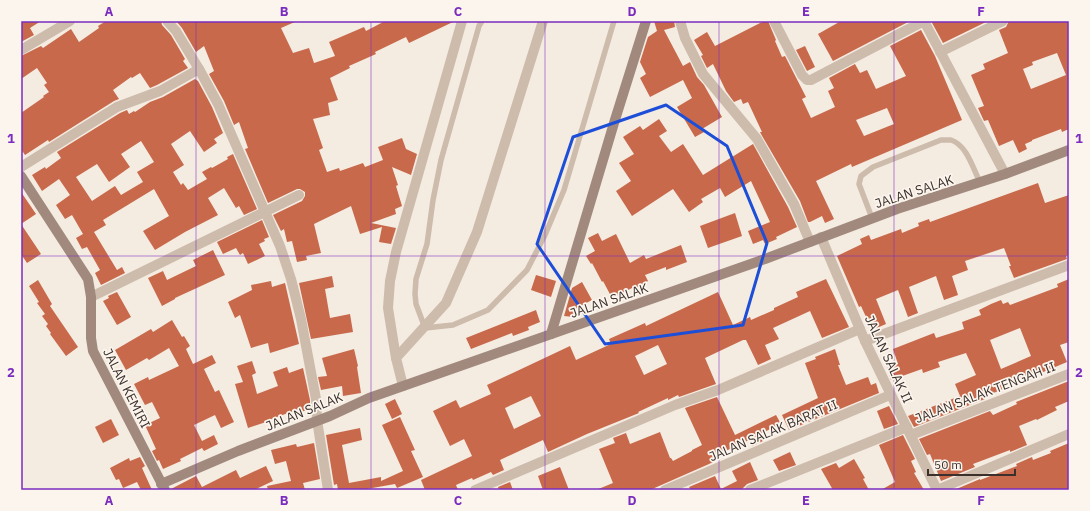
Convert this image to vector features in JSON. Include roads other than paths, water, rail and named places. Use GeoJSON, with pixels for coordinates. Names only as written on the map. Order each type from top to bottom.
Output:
{"type":"FeatureCollection","features":[{"type":"Feature","properties":{"kind":"street"},"geometry":{"type":"LineString","coordinates":[[21,50],[70,21]]}},
{"type":"Feature","properties":{"kind":"street"},"geometry":{"type":"LineString","coordinates":[[167,21],[176,31],[200,69],[218,104],[280,246],[291,279],[301,319],[315,392],[317,420],[328,490]]}},
{"type":"Feature","properties":{"kind":"street"},"geometry":{"type":"LineString","coordinates":[[403,386],[396,358],[388,308],[390,281],[394,259],[462,21]]}},
{"type":"Feature","properties":{"kind":"street"},"geometry":{"type":"LineString","coordinates":[[396,358],[425,328],[446,303],[477,232],[543,21]]}},
{"type":"Feature","properties":{"kind":"street"},"geometry":{"type":"LineString","coordinates":[[551,334],[646,21]]}},
{"type":"Feature","properties":{"kind":"street"},"geometry":{"type":"LineString","coordinates":[[680,21],[685,38],[703,74],[757,139],[794,204],[810,242]]}},
{"type":"Feature","properties":{"kind":"street"},"geometry":{"type":"LineString","coordinates":[[774,21],[802,75],[807,80],[811,80],[924,21],[1005,174]]}},
{"type":"Feature","properties":{"kind":"street"},"geometry":{"type":"LineString","coordinates":[[940,52],[1003,21]]}},
{"type":"Feature","properties":{"kind":"street"},"geometry":{"type":"LineString","coordinates":[[21,167],[117,107],[160,91],[200,69]]}},
{"type":"Feature","properties":{"kind":"street","name":"JALAN SALAK"},"geometry":{"type":"LineString","coordinates":[[163,487],[369,398],[810,242],[872,218],[1005,174],[1069,150]]}},
{"type":"Feature","properties":{"kind":"street","name":"JALAN KEMIRI"},"geometry":{"type":"LineString","coordinates":[[21,176],[88,279],[91,297],[91,338],[93,352],[163,487]]}},
{"type":"Feature","properties":{"kind":"street"},"geometry":{"type":"LineString","coordinates":[[91,297],[299,195]]}},
{"type":"Feature","properties":{"kind":"street","name":"JALAN SALAK II"},"geometry":{"type":"LineString","coordinates":[[821,237],[865,341],[937,490]]}},
{"type":"Feature","properties":{"kind":"street"},"geometry":{"type":"LineString","coordinates":[[865,341],[1069,265]]}},
{"type":"Feature","properties":{"kind":"street"},"geometry":{"type":"LineString","coordinates":[[475,490],[675,405],[718,390],[860,329]]}},
{"type":"Feature","properties":{"kind":"street","name":"JALAN SALAK TENGAH II"},"geometry":{"type":"LineString","coordinates":[[750,490],[1069,374]]}},
{"type":"Feature","properties":{"kind":"street","name":"JALAN SALAK BARAT II"},"geometry":{"type":"LineString","coordinates":[[665,490],[890,395]]}},
{"type":"Feature","properties":{"kind":"street"},"geometry":{"type":"LineString","coordinates":[[937,490],[1069,434]]}},
{"type":"Feature","properties":{"kind":"lane"},"geometry":{"type":"LineString","coordinates":[[482,21],[479,26],[441,160],[433,200],[427,244],[416,279],[416,304],[425,328],[452,325],[488,310],[527,270],[545,235],[564,190],[614,21]]}},
{"type":"Feature","properties":{"kind":"lane"},"geometry":{"type":"LineString","coordinates":[[872,218],[859,184],[861,176],[873,168],[941,140],[950,140],[955,142],[964,150],[980,182]]}}]}
